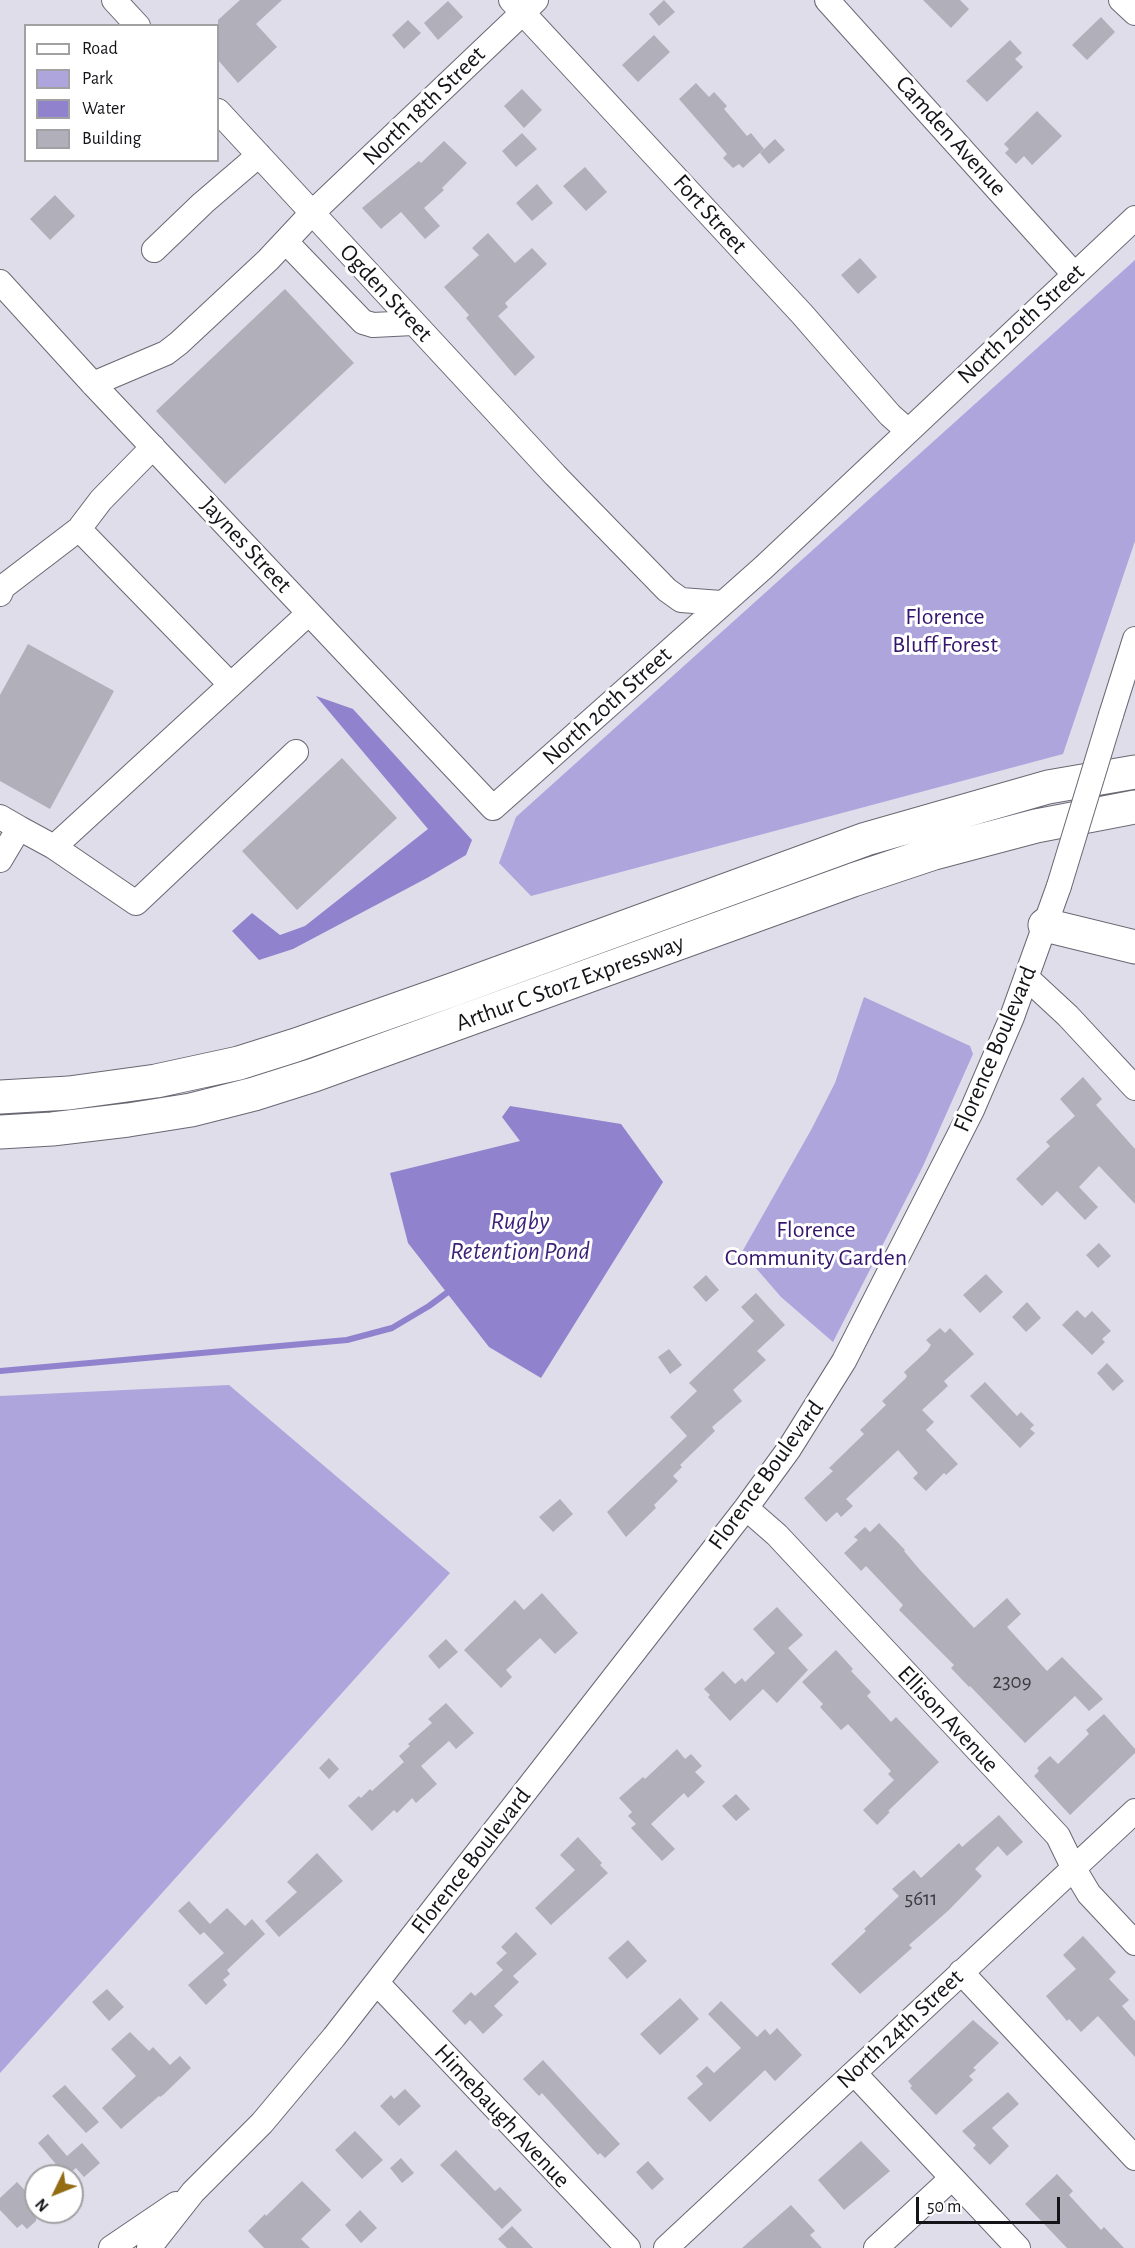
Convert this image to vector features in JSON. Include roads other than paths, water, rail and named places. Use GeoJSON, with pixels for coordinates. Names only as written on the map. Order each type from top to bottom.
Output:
{"type":"FeatureCollection","features":[{"type":"Feature","properties":{"kind":"highway","name":"Arthur C Storz Expressway"},"geometry":{"type":"LineString","coordinates":[[0,1097],[69,1093],[156,1081],[239,1063],[441,994],[866,839],[1048,787],[1135,772]]}},
{"type":"Feature","properties":{"kind":"highway","name":"Arthur C Storz Expressway"},"geometry":{"type":"LineString","coordinates":[[0,1132],[52,1130],[128,1120],[191,1110],[254,1094],[314,1076],[853,880],[934,853],[1036,826],[1135,807]]}},
{"type":"Feature","properties":{"kind":"highway"},"geometry":{"type":"LineString","coordinates":[[1045,925],[1135,947]]}},
{"type":"Feature","properties":{"kind":"street"},"geometry":{"type":"LineString","coordinates":[[114,0],[136,24]]}},
{"type":"Feature","properties":{"kind":"street","name":"Camden Avenue"},"geometry":{"type":"LineString","coordinates":[[827,0],[1074,274]]}},
{"type":"Feature","properties":{"kind":"street"},"geometry":{"type":"LineString","coordinates":[[1121,0],[1135,13]]}},
{"type":"Feature","properties":{"kind":"street","name":"North 18th Street"},"geometry":{"type":"LineString","coordinates":[[93,384],[166,353],[286,242],[312,213],[524,4]]}},
{"type":"Feature","properties":{"kind":"street","name":"Fort Street"},"geometry":{"type":"LineString","coordinates":[[524,4],[890,414],[907,430]]}},
{"type":"Feature","properties":{"kind":"street","name":"Ogden Street"},"geometry":{"type":"LineString","coordinates":[[219,112],[413,323],[667,590],[681,600],[721,603]]}},
{"type":"Feature","properties":{"kind":"street"},"geometry":{"type":"LineString","coordinates":[[154,250],[203,203],[259,155]]}},
{"type":"Feature","properties":{"kind":"street","name":"North 20th Street"},"geometry":{"type":"LineString","coordinates":[[493,808],[764,567],[907,430],[1135,218]]}},
{"type":"Feature","properties":{"kind":"street"},"geometry":{"type":"LineString","coordinates":[[286,242],[363,321],[373,325],[413,323]]}},
{"type":"Feature","properties":{"kind":"street","name":"Jaynes Street"},"geometry":{"type":"LineString","coordinates":[[0,282],[93,384],[493,808]]}},
{"type":"Feature","properties":{"kind":"street"},"geometry":{"type":"LineString","coordinates":[[1,588],[79,529],[101,500],[153,447]]}},
{"type":"Feature","properties":{"kind":"street"},"geometry":{"type":"LineString","coordinates":[[79,529],[230,684]]}},
{"type":"Feature","properties":{"kind":"street"},"geometry":{"type":"LineString","coordinates":[[54,847],[309,613]]}},
{"type":"Feature","properties":{"kind":"street","name":"Florence Boulevard"},"geometry":{"type":"LineString","coordinates":[[148,2248],[193,2192],[266,2118],[377,1983],[746,1508],[789,1449],[844,1361],[972,1110],[1027,978],[1059,886],[1135,639]]}},
{"type":"Feature","properties":{"kind":"street"},"geometry":{"type":"LineString","coordinates":[[0,860],[9,822],[54,847],[136,903],[296,752]]}},
{"type":"Feature","properties":{"kind":"street"},"geometry":{"type":"LineString","coordinates":[[1027,978],[1068,1016],[1135,1088]]}},
{"type":"Feature","properties":{"kind":"street","name":"Ellison Avenue"},"geometry":{"type":"LineString","coordinates":[[746,1508],[777,1535],[1058,1836],[1089,1894],[1135,1943]]}},
{"type":"Feature","properties":{"kind":"street","name":"North 24th Street"},"geometry":{"type":"LineString","coordinates":[[666,2248],[1135,1811]]}},
{"type":"Feature","properties":{"kind":"street"},"geometry":{"type":"LineString","coordinates":[[961,1972],[1135,2158]]}},
{"type":"Feature","properties":{"kind":"street","name":"Himebaugh Avenue"},"geometry":{"type":"LineString","coordinates":[[377,1983],[628,2248]]}},
{"type":"Feature","properties":{"kind":"street"},"geometry":{"type":"LineString","coordinates":[[854,2073],[1018,2248]]}},
{"type":"Feature","properties":{"kind":"street"},"geometry":{"type":"LineString","coordinates":[[876,2248],[952,2178]]}},
{"type":"Feature","properties":{"kind":"street","name":"Florence Boulevard"},"geometry":{"type":"LineString","coordinates":[[111,2248],[193,2192]]}},
{"type":"Feature","properties":{"kind":"water"},"geometry":{"type":"Polygon","coordinates":[[[316,696],[353,709],[472,840],[466,855],[427,878],[293,949],[259,960],[232,931],[252,913],[280,935],[305,926],[428,829],[316,696]]]}},
{"type":"Feature","properties":{"kind":"water","name":"Rugby Retention Pond"},"geometry":{"type":"Polygon","coordinates":[[[510,1106],[621,1124],[663,1182],[541,1378],[489,1347],[408,1243],[390,1173],[520,1141],[502,1117],[510,1106]]]}},
{"type":"Feature","properties":{"kind":"waterway"},"geometry":{"type":"LineString","coordinates":[[0,1371],[347,1340],[392,1328],[452,1289]]}},
{"type":"Feature","properties":{"kind":"park label","name":"Florence Bluff Forest"},"geometry":{"type":"Point","coordinates":[945,631]}},
{"type":"Feature","properties":{"kind":"park label","name":"Florence Community Garden"},"geometry":{"type":"Point","coordinates":[816,1244]}}]}
